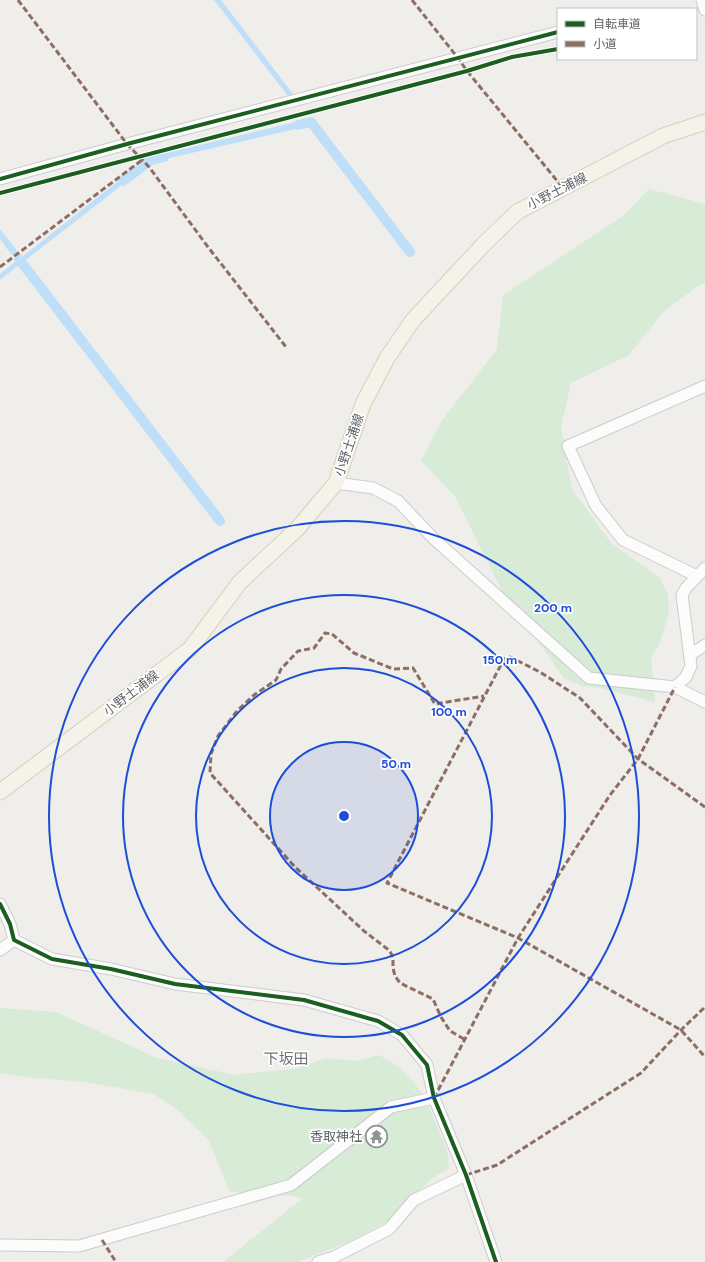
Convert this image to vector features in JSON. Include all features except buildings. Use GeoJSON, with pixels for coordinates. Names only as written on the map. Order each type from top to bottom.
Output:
{"type":"FeatureCollection","features":[{"type":"Feature","properties":{"kind":"main road","name":"小野土浦線"},"geometry":{"type":"LineString","coordinates":[[0,792],[190,649],[240,582],[297,529],[336,483],[363,404],[387,358],[413,320],[483,245],[517,212],[663,136],[705,122]]}},
{"type":"Feature","properties":{"kind":"street"},"geometry":{"type":"LineString","coordinates":[[702,0],[705,10]]}},
{"type":"Feature","properties":{"kind":"street"},"geometry":{"type":"LineString","coordinates":[[0,179],[557,32]]}},
{"type":"Feature","properties":{"kind":"street"},"geometry":{"type":"LineString","coordinates":[[675,687],[686,678],[691,666],[682,594],[701,572],[623,540],[596,506],[568,446],[705,386]]}},
{"type":"Feature","properties":{"kind":"street"},"geometry":{"type":"LineString","coordinates":[[336,483],[373,488],[398,502],[433,538],[589,678],[675,687],[705,702]]}},
{"type":"Feature","properties":{"kind":"street"},"geometry":{"type":"LineString","coordinates":[[690,655],[705,645]]}},
{"type":"Feature","properties":{"kind":"street"},"geometry":{"type":"LineString","coordinates":[[0,904],[10,924],[14,940],[52,959],[111,969],[175,984],[304,1000],[378,1021],[402,1035],[427,1065],[434,1098],[466,1175],[496,1262]]}},
{"type":"Feature","properties":{"kind":"street"},"geometry":{"type":"LineString","coordinates":[[0,950],[14,940]]}},
{"type":"Feature","properties":{"kind":"street"},"geometry":{"type":"LineString","coordinates":[[0,1245],[79,1246],[291,1185],[391,1107],[434,1098]]}},
{"type":"Feature","properties":{"kind":"street"},"geometry":{"type":"LineString","coordinates":[[318,1262],[334,1257],[389,1229],[414,1200],[466,1175]]}},
{"type":"Feature","properties":{"kind":"green space"},"geometry":{"type":"Polygon","coordinates":[[[649,189],[705,204],[705,283],[698,286],[663,312],[629,355],[571,383],[561,427],[572,489],[611,543],[659,577],[668,594],[669,612],[659,645],[651,657],[655,702],[600,688],[582,686],[564,678],[502,591],[455,496],[421,461],[441,422],[497,349],[503,295],[623,216],[649,189]]]}},
{"type":"Feature","properties":{"kind":"green space"},"geometry":{"type":"Polygon","coordinates":[[[0,1008],[56,1012],[157,1058],[235,1075],[300,1068],[325,1058],[355,1061],[379,1055],[398,1066],[414,1082],[427,1102],[447,1150],[449,1168],[431,1179],[392,1219],[350,1241],[298,1262],[223,1262],[303,1198],[230,1192],[208,1139],[176,1109],[154,1094],[85,1082],[24,1077],[0,1073],[0,1008]]]}},
{"type":"Feature","properties":{"kind":"water"},"geometry":{"type":"Polygon","coordinates":[[[214,0],[221,0],[293,94],[291,100],[214,0]]]}},
{"type":"Feature","properties":{"kind":"water"},"geometry":{"type":"Polygon","coordinates":[[[312,118],[309,126],[152,162],[150,157],[312,118]]]}},
{"type":"Feature","properties":{"kind":"water"},"geometry":{"type":"Polygon","coordinates":[[[132,170],[135,175],[0,280],[0,274],[17,259],[11,254],[0,239],[0,229],[16,249],[19,256],[22,257],[132,170]]]}},
{"type":"Feature","properties":{"kind":"waterway"},"geometry":{"type":"LineString","coordinates":[[298,125],[311,122],[410,252]]}},
{"type":"Feature","properties":{"kind":"waterway"},"geometry":{"type":"LineString","coordinates":[[123,181],[151,160],[164,157]]}},
{"type":"Feature","properties":{"kind":"waterway"},"geometry":{"type":"LineString","coordinates":[[19,259],[220,521]]}},
{"type":"Feature","properties":{"kind":"marked path"},"geometry":{"type":"LineString","coordinates":[[18,0],[127,144],[149,167],[208,247],[286,347]]}},
{"type":"Feature","properties":{"kind":"marked path"},"geometry":{"type":"LineString","coordinates":[[412,0],[467,71],[563,188]]}},
{"type":"Feature","properties":{"kind":"marked path"},"geometry":{"type":"LineString","coordinates":[[0,267],[142,160]]}},
{"type":"Feature","properties":{"kind":"marked path"},"geometry":{"type":"LineString","coordinates":[[464,1039],[450,1031],[441,1017],[433,999],[400,983],[395,976],[393,958],[390,951],[364,931],[295,867],[210,773],[211,754],[218,736],[237,711],[254,695],[276,680],[281,669],[298,651],[314,648],[325,633],[332,634],[354,653],[393,669],[413,668],[435,704],[484,696]]}},
{"type":"Feature","properties":{"kind":"marked path"},"geometry":{"type":"LineString","coordinates":[[705,807],[638,759],[580,698],[540,672],[510,657],[504,659],[387,883],[518,938],[681,1030],[705,1057]]}},
{"type":"Feature","properties":{"kind":"marked path"},"geometry":{"type":"LineString","coordinates":[[434,1098],[518,938],[610,795],[638,759],[675,687]]}},
{"type":"Feature","properties":{"kind":"marked path"},"geometry":{"type":"LineString","coordinates":[[466,1175],[497,1165],[641,1073],[681,1030],[705,1007]]}},
{"type":"Feature","properties":{"kind":"marked path"},"geometry":{"type":"LineString","coordinates":[[102,1240],[116,1262]]}},
{"type":"Feature","properties":{"kind":"cycle path"},"geometry":{"type":"LineString","coordinates":[[0,179],[127,144],[557,32]]}},
{"type":"Feature","properties":{"kind":"cycle path"},"geometry":{"type":"LineString","coordinates":[[0,193],[467,71],[512,57],[557,49]]}},
{"type":"Feature","properties":{"kind":"cycle path"},"geometry":{"type":"LineString","coordinates":[[0,904],[10,924],[14,940],[52,959],[111,969],[175,984],[304,1000],[378,1021],[402,1035],[427,1065],[434,1098],[466,1175],[496,1262]]}},
{"type":"Feature","properties":{"kind":"place","name":"香取神社"},"geometry":{"type":"Point","coordinates":[377,1136]}},
{"type":"Feature","properties":{"kind":"district","name":"下坂田"},"geometry":{"type":"Point","coordinates":[286,1059]}}]}
